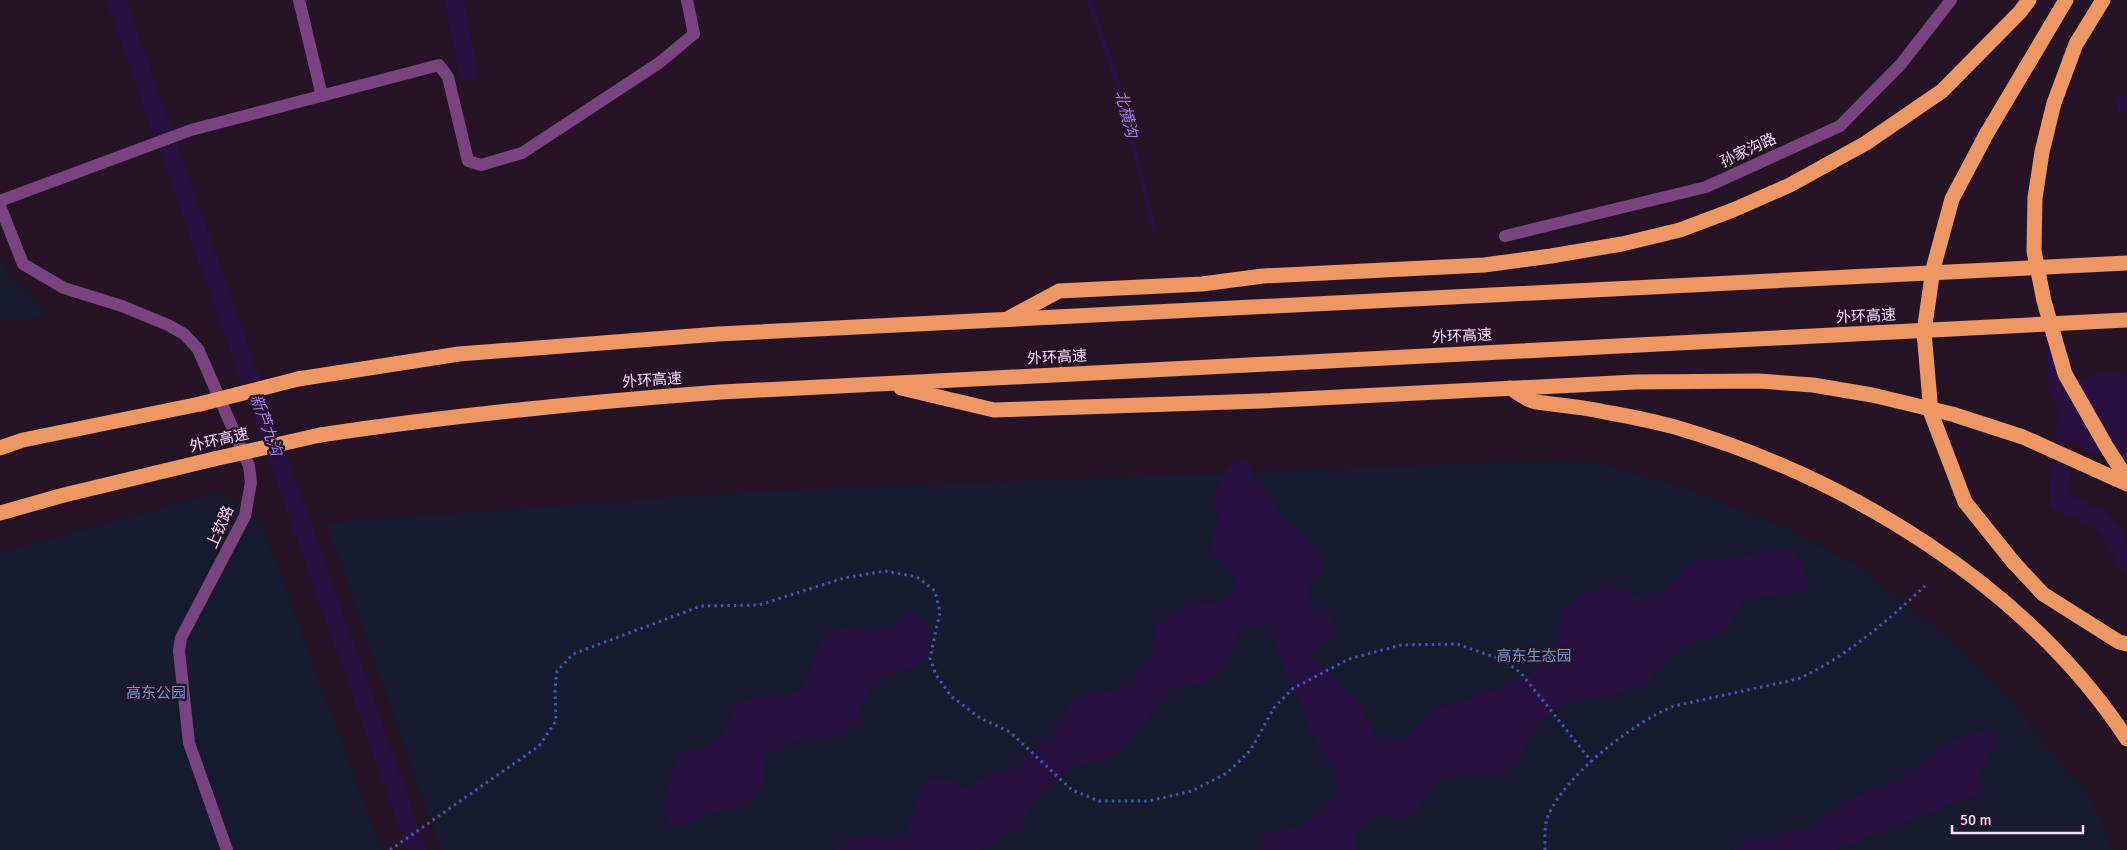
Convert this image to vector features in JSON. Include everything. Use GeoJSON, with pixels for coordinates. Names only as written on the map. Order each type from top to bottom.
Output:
{"type":"FeatureCollection","features":[{"type":"Feature","properties":{"kind":"highway"},"geometry":{"type":"LineString","coordinates":[[1005,320],[1059,291],[1202,284],[1264,276],[1434,268],[1551,256],[1622,244],[1680,230],[1733,210],[1790,185],[1866,143],[1942,90],[2020,12],[2029,0]]}},
{"type":"Feature","properties":{"kind":"highway"},"geometry":{"type":"LineString","coordinates":[[2066,0],[1987,133],[1952,200],[1933,269],[1924,332],[1931,412],[1965,502],[2014,563],[2043,594],[2123,643]]}},
{"type":"Feature","properties":{"kind":"highway"},"geometry":{"type":"LineString","coordinates":[[2103,0],[2076,44],[2054,103],[2042,152],[2035,198],[2034,250],[2044,301],[2065,374],[2127,479]]}},
{"type":"Feature","properties":{"kind":"highway"},"geometry":{"type":"LineString","coordinates":[[0,448],[23,440],[200,404],[298,379],[458,354],[718,334],[2127,263]]}},
{"type":"Feature","properties":{"kind":"highway","name":"外环高速"},"geometry":{"type":"LineString","coordinates":[[0,513],[64,495],[320,435],[419,420],[574,403],[721,392],[2127,320]]}},
{"type":"Feature","properties":{"kind":"highway"},"geometry":{"type":"LineString","coordinates":[[885,384],[994,410],[1157,406],[1693,380],[1759,381],[1813,386],[1872,395],[1952,414],[2023,437],[2127,484]]}},
{"type":"Feature","properties":{"kind":"highway"},"geometry":{"type":"LineString","coordinates":[[1510,388],[1532,401],[1605,412],[1674,427],[1741,449],[1808,477],[1910,532],[1968,572],[2019,616],[2074,670],[2127,739]]}},
{"type":"Feature","properties":{"kind":"street"},"geometry":{"type":"LineString","coordinates":[[300,0],[322,96]]}},
{"type":"Feature","properties":{"kind":"street"},"geometry":{"type":"LineString","coordinates":[[0,202],[191,130],[439,65],[448,77],[468,161],[481,164],[522,153],[659,62],[694,34],[688,0]]}},
{"type":"Feature","properties":{"kind":"street","name":"孙家沟路"},"geometry":{"type":"LineString","coordinates":[[1504,236],[1706,187],[1840,126],[1901,64],[1951,0]]}},
{"type":"Feature","properties":{"kind":"street","name":"上钦路"},"geometry":{"type":"LineString","coordinates":[[0,206],[23,264],[64,288],[122,306],[168,324],[184,334],[198,349],[249,466],[251,482],[245,516],[181,638],[179,652],[189,743],[228,850]]}},
{"type":"Feature","properties":{"kind":"path"},"geometry":{"type":"LineString","coordinates":[[390,850],[539,746],[556,721],[555,689],[557,671],[573,654],[701,606],[759,605],[844,578],[885,571],[917,577],[935,591],[940,612],[930,658],[936,676],[951,696],[980,718],[1010,732],[1072,790],[1099,801],[1150,801],[1192,791],[1227,774],[1250,751],[1274,708],[1292,689],[1349,659],[1401,645],[1457,644],[1503,660],[1521,673],[1592,762]]}},
{"type":"Feature","properties":{"kind":"path"},"geometry":{"type":"LineString","coordinates":[[1545,850],[1548,816],[1558,797],[1576,776],[1592,762],[1658,713],[1674,706],[1798,679],[1816,671],[1859,642],[1925,586]]}},
{"type":"Feature","properties":{"kind":"green space"},"geometry":{"type":"Polygon","coordinates":[[[0,258],[10,277],[36,302],[47,317],[0,321],[0,258]]]}},
{"type":"Feature","properties":{"kind":"green space","name":"高东生态园"},"geometry":{"type":"Polygon","coordinates":[[[1534,461],[1597,463],[1682,487],[1790,530],[1854,564],[1946,638],[2013,705],[2093,803],[2113,850],[441,850],[326,523],[745,492],[1534,461]]]}},
{"type":"Feature","properties":{"kind":"green space","name":"高东公园"},"geometry":{"type":"Polygon","coordinates":[[[219,492],[262,525],[381,850],[0,850],[0,553],[219,492]]]}},
{"type":"Feature","properties":{"kind":"shaded area"},"geometry":{"type":"Polygon","coordinates":[[[2116,97],[2127,97],[2127,112],[2118,113],[2116,97]]]}},
{"type":"Feature","properties":{"kind":"shaded area"},"geometry":{"type":"Polygon","coordinates":[[[2107,372],[2127,376],[2127,460],[2123,461],[2082,449],[2058,411],[2049,389],[2107,372]]]}},
{"type":"Feature","properties":{"kind":"shaded area"},"geometry":{"type":"Polygon","coordinates":[[[1241,460],[1247,461],[1253,477],[1272,500],[1280,515],[1312,543],[1319,552],[1322,572],[1310,584],[1311,601],[1313,606],[1320,612],[1332,614],[1336,629],[1324,644],[1308,655],[1358,700],[1374,734],[1383,740],[1397,741],[1413,731],[1426,716],[1448,705],[1526,677],[1549,659],[1555,650],[1560,614],[1565,607],[1581,595],[1598,587],[1620,588],[1646,599],[1654,596],[1675,579],[1685,565],[1697,559],[1738,557],[1784,548],[1794,552],[1802,565],[1808,579],[1808,590],[1743,601],[1727,628],[1713,638],[1695,641],[1671,652],[1645,685],[1608,697],[1580,697],[1554,710],[1542,719],[1530,734],[1526,747],[1513,767],[1505,774],[1497,777],[1478,775],[1447,777],[1439,781],[1409,819],[1385,816],[1371,818],[1366,821],[1358,830],[1356,836],[1357,850],[1257,850],[1269,833],[1302,825],[1315,817],[1336,794],[1337,783],[1336,771],[1326,760],[1309,730],[1302,708],[1268,630],[1263,627],[1248,625],[1241,630],[1221,673],[1211,680],[1172,691],[1153,710],[1127,746],[1108,758],[1070,768],[1042,792],[1021,823],[1012,832],[980,850],[835,850],[849,839],[858,836],[899,841],[909,826],[918,791],[922,784],[930,779],[947,778],[961,786],[967,787],[974,784],[978,779],[1013,770],[1025,754],[1049,738],[1072,702],[1082,697],[1124,686],[1134,677],[1151,655],[1155,629],[1159,622],[1190,602],[1214,603],[1224,598],[1239,584],[1215,555],[1212,542],[1218,520],[1214,495],[1218,483],[1231,466],[1241,460]]]}},
{"type":"Feature","properties":{"kind":"shaded area"},"geometry":{"type":"Polygon","coordinates":[[[908,614],[921,618],[928,625],[930,643],[927,654],[921,663],[916,666],[892,673],[880,680],[869,692],[853,726],[840,735],[820,739],[794,740],[776,748],[765,757],[765,778],[756,798],[735,808],[713,813],[689,824],[676,826],[670,824],[665,814],[664,806],[671,773],[677,756],[687,751],[715,744],[725,730],[734,709],[742,702],[757,697],[790,694],[797,690],[807,678],[822,641],[833,630],[845,628],[870,631],[882,630],[908,614]]]}},
{"type":"Feature","properties":{"kind":"shaded area"},"geometry":{"type":"Polygon","coordinates":[[[1989,728],[1999,737],[1999,740],[1984,764],[1981,776],[1984,790],[1981,793],[1837,850],[1732,850],[1746,838],[1776,838],[1783,829],[1808,830],[1816,827],[1822,819],[1849,799],[1901,778],[1939,748],[1959,738],[1989,728]]]}},
{"type":"Feature","properties":{"kind":"waterway","name":"新芦九沟"},"geometry":{"type":"LineString","coordinates":[[116,0],[417,850]]}},
{"type":"Feature","properties":{"kind":"waterway"},"geometry":{"type":"LineString","coordinates":[[454,0],[468,71]]}},
{"type":"Feature","properties":{"kind":"waterway","name":"北横沟"},"geometry":{"type":"LineString","coordinates":[[1089,0],[1121,93],[1154,231]]}},
{"type":"Feature","properties":{"kind":"waterway"},"geometry":{"type":"LineString","coordinates":[[2057,356],[2057,387]]}},
{"type":"Feature","properties":{"kind":"waterway"},"geometry":{"type":"LineString","coordinates":[[2065,436],[2066,424]]}},
{"type":"Feature","properties":{"kind":"waterway"},"geometry":{"type":"LineString","coordinates":[[2061,473],[2058,500],[2092,516],[2108,529],[2127,562]]}}]}
